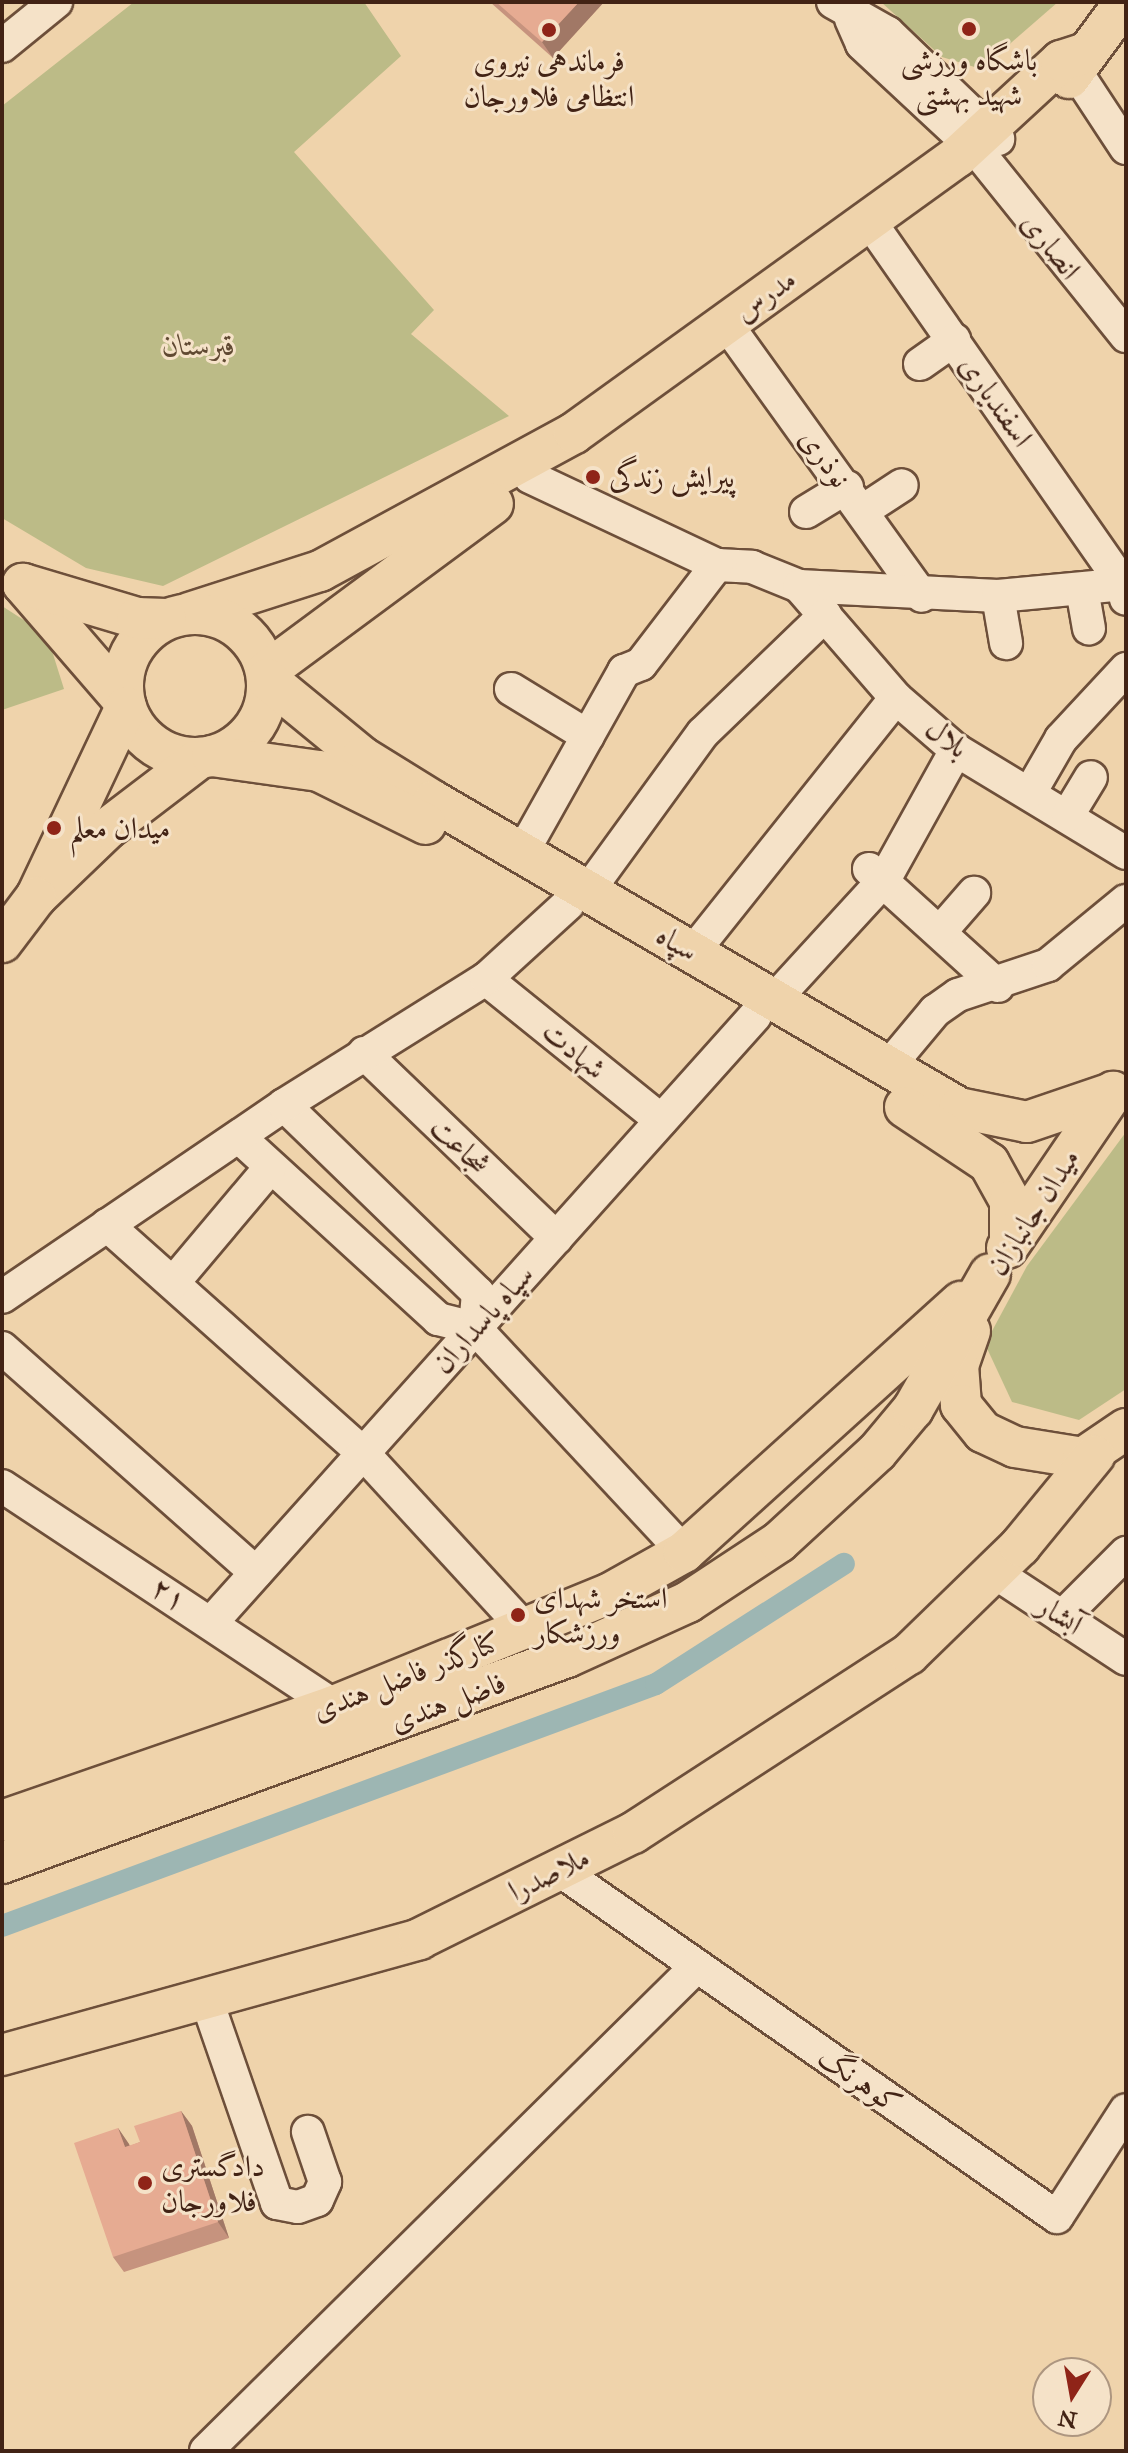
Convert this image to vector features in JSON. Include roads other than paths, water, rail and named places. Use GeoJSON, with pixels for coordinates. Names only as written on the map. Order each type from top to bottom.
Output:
{"type":"FeatureCollection","features":[{"type":"Feature","properties":{"kind":"main road"},"geometry":{"type":"LineString","coordinates":[[1079,63],[1125,2]]}},
{"type":"Feature","properties":{"kind":"main road","name":"مدرس"},"geometry":{"type":"LineString","coordinates":[[178,616],[320,571],[574,433],[977,143],[1061,61],[1079,63]]}},
{"type":"Feature","properties":{"kind":"main road","name":"مدرس"},"geometry":{"type":"LineString","coordinates":[[267,675],[530,477],[574,433]]}},
{"type":"Feature","properties":{"kind":"main road"},"geometry":{"type":"LineString","coordinates":[[2,942],[36,897],[108,828],[206,757],[256,726],[267,675],[234,624],[178,616],[137,618],[12,578]]}},
{"type":"Feature","properties":{"kind":"main road"},"geometry":{"type":"LineString","coordinates":[[12,578],[125,704],[154,746],[206,757]]}},
{"type":"Feature","properties":{"kind":"main road"},"geometry":{"type":"LineString","coordinates":[[36,897],[125,704],[132,650],[178,616]]}},
{"type":"Feature","properties":{"kind":"main road","name":"سپاه"},"geometry":{"type":"LineString","coordinates":[[267,675],[362,757],[522,853],[578,898],[764,1008],[970,1147],[996,1173],[1010,1201],[1000,1258]]}},
{"type":"Feature","properties":{"kind":"main road","name":"سپاه"},"geometry":{"type":"LineString","coordinates":[[206,757],[319,771],[693,952],[764,1008],[889,1066],[959,1108],[1020,1121],[1062,1116],[1119,1086]]}},
{"type":"Feature","properties":{"kind":"main road","name":"میدان جانبازان"},"geometry":{"type":"LineString","coordinates":[[1094,1456],[1015,1447],[983,1432],[961,1405],[958,1365],[1000,1258],[1119,1086]]}},
{"type":"Feature","properties":{"kind":"main road"},"geometry":{"type":"LineString","coordinates":[[996,1173],[1019,1156],[1020,1121]]}},
{"type":"Feature","properties":{"kind":"main road","name":"کنارگذر فاضل هندی"},"geometry":{"type":"LineString","coordinates":[[2,1821],[334,1706],[525,1629],[684,1552],[1000,1258]]}},
{"type":"Feature","properties":{"kind":"main road","name":"فاضل هندی"},"geometry":{"type":"LineString","coordinates":[[2,1863],[512,1679],[688,1602],[779,1542],[877,1452],[913,1409],[1000,1258]]}},
{"type":"Feature","properties":{"kind":"main road"},"geometry":{"type":"LineString","coordinates":[[1094,1456],[1126,1429]]}},
{"type":"Feature","properties":{"kind":"main road","name":"ملاصدرا"},"geometry":{"type":"LineString","coordinates":[[2,2055],[419,1939],[633,1833],[909,1654],[1007,1559],[1094,1456]]}},
{"type":"Feature","properties":{"kind":"street"},"geometry":{"type":"LineString","coordinates":[[2,46],[48,4]]}},
{"type":"Feature","properties":{"kind":"street","name":"انصاری"},"geometry":{"type":"LineString","coordinates":[[842,10],[888,33],[1126,336]]}},
{"type":"Feature","properties":{"kind":"street"},"geometry":{"type":"LineString","coordinates":[[1079,63],[1126,148]]}},
{"type":"Feature","properties":{"kind":"street","name":"اسفندیاری"},"geometry":{"type":"LineString","coordinates":[[868,219],[1125,589]]}},
{"type":"Feature","properties":{"kind":"street","name":"نوذری"},"geometry":{"type":"LineString","coordinates":[[725,322],[922,596]]}},
{"type":"Feature","properties":{"kind":"street"},"geometry":{"type":"LineString","coordinates":[[920,364],[954,340]]}},
{"type":"Feature","properties":{"kind":"street","name":"بلال"},"geometry":{"type":"LineString","coordinates":[[530,477],[717,565],[752,567],[799,586],[922,596],[998,596],[1125,589]]}},
{"type":"Feature","properties":{"kind":"street"},"geometry":{"type":"LineString","coordinates":[[806,512],[902,485]]}},
{"type":"Feature","properties":{"kind":"street"},"geometry":{"type":"LineString","coordinates":[[522,853],[624,671],[641,664],[717,565]]}},
{"type":"Feature","properties":{"kind":"street","name":"بلال"},"geometry":{"type":"LineString","coordinates":[[799,586],[896,698],[956,750],[1031,791],[1126,853]]}},
{"type":"Feature","properties":{"kind":"street"},"geometry":{"type":"LineString","coordinates":[[1082,589],[1089,628]]}},
{"type":"Feature","properties":{"kind":"street"},"geometry":{"type":"LineString","coordinates":[[998,596],[1006,643]]}},
{"type":"Feature","properties":{"kind":"street"},"geometry":{"type":"LineString","coordinates":[[2,1297],[284,1105],[486,979],[578,898],[703,733],[825,615]]}},
{"type":"Feature","properties":{"kind":"street"},"geometry":{"type":"LineString","coordinates":[[1031,791],[1061,739],[1126,669]]}},
{"type":"Feature","properties":{"kind":"street"},"geometry":{"type":"LineString","coordinates":[[511,689],[588,736]]}},
{"type":"Feature","properties":{"kind":"street"},"geometry":{"type":"LineString","coordinates":[[693,952],[896,698]]}},
{"type":"Feature","properties":{"kind":"street","name":"سپاه پاسداران"},"geometry":{"type":"LineString","coordinates":[[212,1622],[764,1008],[876,874],[956,750]]}},
{"type":"Feature","properties":{"kind":"street"},"geometry":{"type":"LineString","coordinates":[[1068,815],[1091,777]]}},
{"type":"Feature","properties":{"kind":"street"},"geometry":{"type":"LineString","coordinates":[[876,874],[998,986]]}},
{"type":"Feature","properties":{"kind":"street"},"geometry":{"type":"LineString","coordinates":[[940,932],[974,893]]}},
{"type":"Feature","properties":{"kind":"street"},"geometry":{"type":"LineString","coordinates":[[889,1066],[935,1011],[958,995],[998,986],[1072,949],[1126,901]]}},
{"type":"Feature","properties":{"kind":"street","name":"شهادت"},"geometry":{"type":"LineString","coordinates":[[486,979],[661,1120]]}},
{"type":"Feature","properties":{"kind":"street","name":"شجاعت"},"geometry":{"type":"LineString","coordinates":[[364,1053],[556,1238]]}},
{"type":"Feature","properties":{"kind":"street"},"geometry":{"type":"LineString","coordinates":[[284,1105],[478,1293],[475,1328]]}},
{"type":"Feature","properties":{"kind":"street"},"geometry":{"type":"LineString","coordinates":[[239,1137],[438,1319],[475,1328],[684,1552]]}},
{"type":"Feature","properties":{"kind":"street"},"geometry":{"type":"LineString","coordinates":[[173,1283],[270,1168]]}},
{"type":"Feature","properties":{"kind":"street"},"geometry":{"type":"LineString","coordinates":[[107,1225],[363,1453],[525,1629]]}},
{"type":"Feature","properties":{"kind":"street"},"geometry":{"type":"LineString","coordinates":[[2,1348],[256,1573]]}},
{"type":"Feature","properties":{"kind":"street","name":"۲۱"},"geometry":{"type":"LineString","coordinates":[[2,1486],[212,1622],[334,1706]]}},
{"type":"Feature","properties":{"kind":"street"},"geometry":{"type":"LineString","coordinates":[[1062,1617],[1126,1553]]}},
{"type":"Feature","properties":{"kind":"street","name":"آبشار"},"geometry":{"type":"LineString","coordinates":[[1007,1559],[1062,1617],[1126,1659]]}},
{"type":"Feature","properties":{"kind":"street","name":"کوهرنگ"},"geometry":{"type":"LineString","coordinates":[[558,1869],[1057,2217],[1126,2110]]}},
{"type":"Feature","properties":{"kind":"street"},"geometry":{"type":"LineString","coordinates":[[206,2451],[697,1966]]}},
{"type":"Feature","properties":{"kind":"street"},"geometry":{"type":"LineString","coordinates":[[206,1998],[277,2203],[298,2207],[317,2200],[325,2182],[308,2132]]}},
{"type":"Feature","properties":{"kind":"waterway"},"geometry":{"type":"LineString","coordinates":[[2,1926],[656,1684],[844,1564]]}},
{"type":"Feature","properties":{"kind":"place","name":"باشگاه ورزشی شهید بهشتی"},"geometry":{"type":"Point","coordinates":[969,29]}},
{"type":"Feature","properties":{"kind":"place","name":"فرماندهی نیروی انتظامی فلاورجان"},"geometry":{"type":"Point","coordinates":[549,30]}},
{"type":"Feature","properties":{"kind":"place","name":"پیرایش زندگی"},"geometry":{"type":"Point","coordinates":[593,477]}},
{"type":"Feature","properties":{"kind":"place","name":"میدان معلم"},"geometry":{"type":"Point","coordinates":[54,828]}},
{"type":"Feature","properties":{"kind":"place","name":"استخر شهدای ورزشکار"},"geometry":{"type":"Point","coordinates":[518,1615]}},
{"type":"Feature","properties":{"kind":"place","name":"دادگستری فلاورجان"},"geometry":{"type":"Point","coordinates":[145,2183]}},
{"type":"Feature","properties":{"kind":"park label","name":"قبرستان"},"geometry":{"type":"Point","coordinates":[199,345]}}]}
